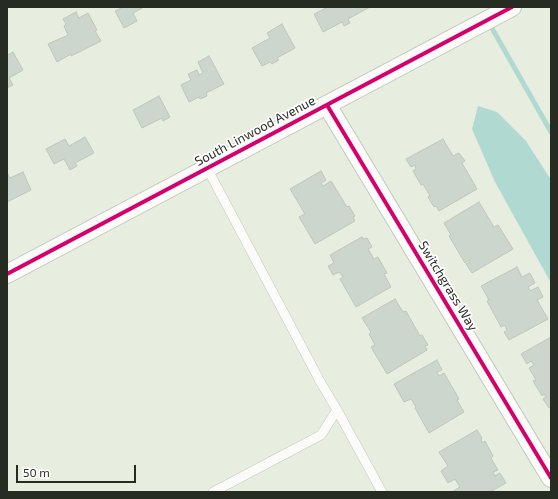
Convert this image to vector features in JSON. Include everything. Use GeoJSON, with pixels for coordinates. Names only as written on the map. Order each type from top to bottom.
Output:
{"type":"FeatureCollection","features":[{"type":"Feature","properties":{"kind":"street","name":"South Linwood Avenue"},"geometry":{"type":"LineString","coordinates":[[7,274],[512,7]]}},
{"type":"Feature","properties":{"kind":"street","name":"Switchgrass Way"},"geometry":{"type":"LineString","coordinates":[[327,105],[546,456],[551,478]]}},
{"type":"Feature","properties":{"kind":"lane"},"geometry":{"type":"LineString","coordinates":[[207,168],[321,383],[382,492]]}},
{"type":"Feature","properties":{"kind":"lane"},"geometry":{"type":"LineString","coordinates":[[213,492],[321,435],[337,410]]}},
{"type":"Feature","properties":{"kind":"water"},"geometry":{"type":"Polygon","coordinates":[[[478,106],[497,112],[526,141],[551,180],[551,283],[495,182],[472,129],[478,106]]]}},
{"type":"Feature","properties":{"kind":"building"},"geometry":{"type":"Polygon","coordinates":[[[123,7],[144,7],[133,13],[137,21],[124,28],[115,11],[123,7]]]}},
{"type":"Feature","properties":{"kind":"building"},"geometry":{"type":"Polygon","coordinates":[[[328,7],[370,7],[348,19],[350,23],[344,26],[342,22],[323,32],[314,14],[328,7]]]}},
{"type":"Feature","properties":{"kind":"building"},"geometry":{"type":"Polygon","coordinates":[[[76,12],[79,18],[88,13],[97,30],[95,31],[101,41],[57,62],[48,44],[68,35],[64,26],[66,24],[63,19],[76,12]]]}},
{"type":"Feature","properties":{"kind":"building"},"geometry":{"type":"Polygon","coordinates":[[[282,24],[295,48],[277,58],[279,60],[272,64],[270,62],[262,66],[252,48],[270,38],[267,33],[282,24]]]}},
{"type":"Feature","properties":{"kind":"building"},"geometry":{"type":"Polygon","coordinates":[[[13,52],[23,70],[9,78],[13,85],[7,88],[7,55],[13,52]]]}},
{"type":"Feature","properties":{"kind":"building"},"geometry":{"type":"Polygon","coordinates":[[[209,56],[224,84],[206,93],[207,96],[200,99],[199,97],[189,102],[181,85],[191,80],[188,74],[197,70],[199,75],[203,73],[198,62],[209,56]]]}},
{"type":"Feature","properties":{"kind":"building"},"geometry":{"type":"Polygon","coordinates":[[[159,96],[170,117],[163,121],[162,118],[142,128],[133,110],[159,96]]]}},
{"type":"Feature","properties":{"kind":"building"},"geometry":{"type":"Polygon","coordinates":[[[85,137],[94,153],[75,163],[77,166],[70,170],[64,159],[54,164],[46,149],[65,139],[69,146],[85,137]]]}},
{"type":"Feature","properties":{"kind":"building"},"geometry":{"type":"Polygon","coordinates":[[[443,139],[453,156],[459,153],[465,161],[462,163],[477,189],[439,211],[436,206],[434,207],[423,184],[421,185],[413,171],[416,169],[415,165],[411,167],[406,159],[443,139]]]}},
{"type":"Feature","properties":{"kind":"building"},"geometry":{"type":"Polygon","coordinates":[[[321,171],[326,180],[321,183],[323,186],[331,181],[347,207],[349,206],[355,216],[353,217],[355,221],[315,244],[299,217],[305,214],[290,189],[321,171]]]}},
{"type":"Feature","properties":{"kind":"building"},"geometry":{"type":"Polygon","coordinates":[[[23,172],[31,190],[7,202],[7,173],[10,178],[23,172]]]}},
{"type":"Feature","properties":{"kind":"building"},"geometry":{"type":"Polygon","coordinates":[[[479,202],[494,227],[498,225],[513,249],[472,273],[466,264],[470,262],[469,260],[465,263],[449,236],[451,235],[444,223],[479,202]]]}},
{"type":"Feature","properties":{"kind":"building"},"geometry":{"type":"Polygon","coordinates":[[[362,237],[363,239],[367,238],[372,247],[368,249],[374,259],[378,257],[387,273],[384,274],[391,287],[356,307],[340,279],[343,277],[339,272],[333,275],[328,266],[334,263],[330,255],[362,237]]]}},
{"type":"Feature","properties":{"kind":"building"},"geometry":{"type":"Polygon","coordinates":[[[517,267],[522,277],[530,273],[535,283],[528,287],[530,291],[538,287],[543,297],[537,300],[548,319],[509,340],[504,332],[507,330],[505,325],[501,327],[481,286],[517,267]]]}},
{"type":"Feature","properties":{"kind":"building"},"geometry":{"type":"Polygon","coordinates":[[[395,299],[403,312],[406,311],[420,336],[422,335],[428,345],[425,346],[427,350],[387,374],[371,347],[375,345],[369,334],[371,332],[362,318],[395,299]]]}},
{"type":"Feature","properties":{"kind":"building"},"geometry":{"type":"Polygon","coordinates":[[[551,337],[551,407],[549,408],[543,399],[546,397],[544,394],[542,396],[533,381],[536,380],[529,368],[534,365],[531,361],[527,364],[521,354],[551,337]]]}},
{"type":"Feature","properties":{"kind":"building"},"geometry":{"type":"Polygon","coordinates":[[[437,360],[442,370],[437,372],[439,376],[444,373],[459,399],[457,400],[464,412],[429,433],[411,399],[404,402],[394,384],[437,360]]]}},
{"type":"Feature","properties":{"kind":"building"},"geometry":{"type":"Polygon","coordinates":[[[477,430],[482,438],[482,443],[485,441],[493,456],[491,458],[498,470],[493,472],[495,476],[500,473],[506,483],[490,492],[452,492],[460,487],[455,479],[448,483],[441,471],[448,466],[439,452],[477,430]]]}},
{"type":"Feature","properties":{"kind":"waterway"},"geometry":{"type":"LineString","coordinates":[[489,23],[551,132]]}},
{"type":"Feature","properties":{"kind":"cycle path"},"geometry":{"type":"LineString","coordinates":[[7,274],[512,7]]}},
{"type":"Feature","properties":{"kind":"cycle path"},"geometry":{"type":"LineString","coordinates":[[327,105],[551,478]]}}]}
